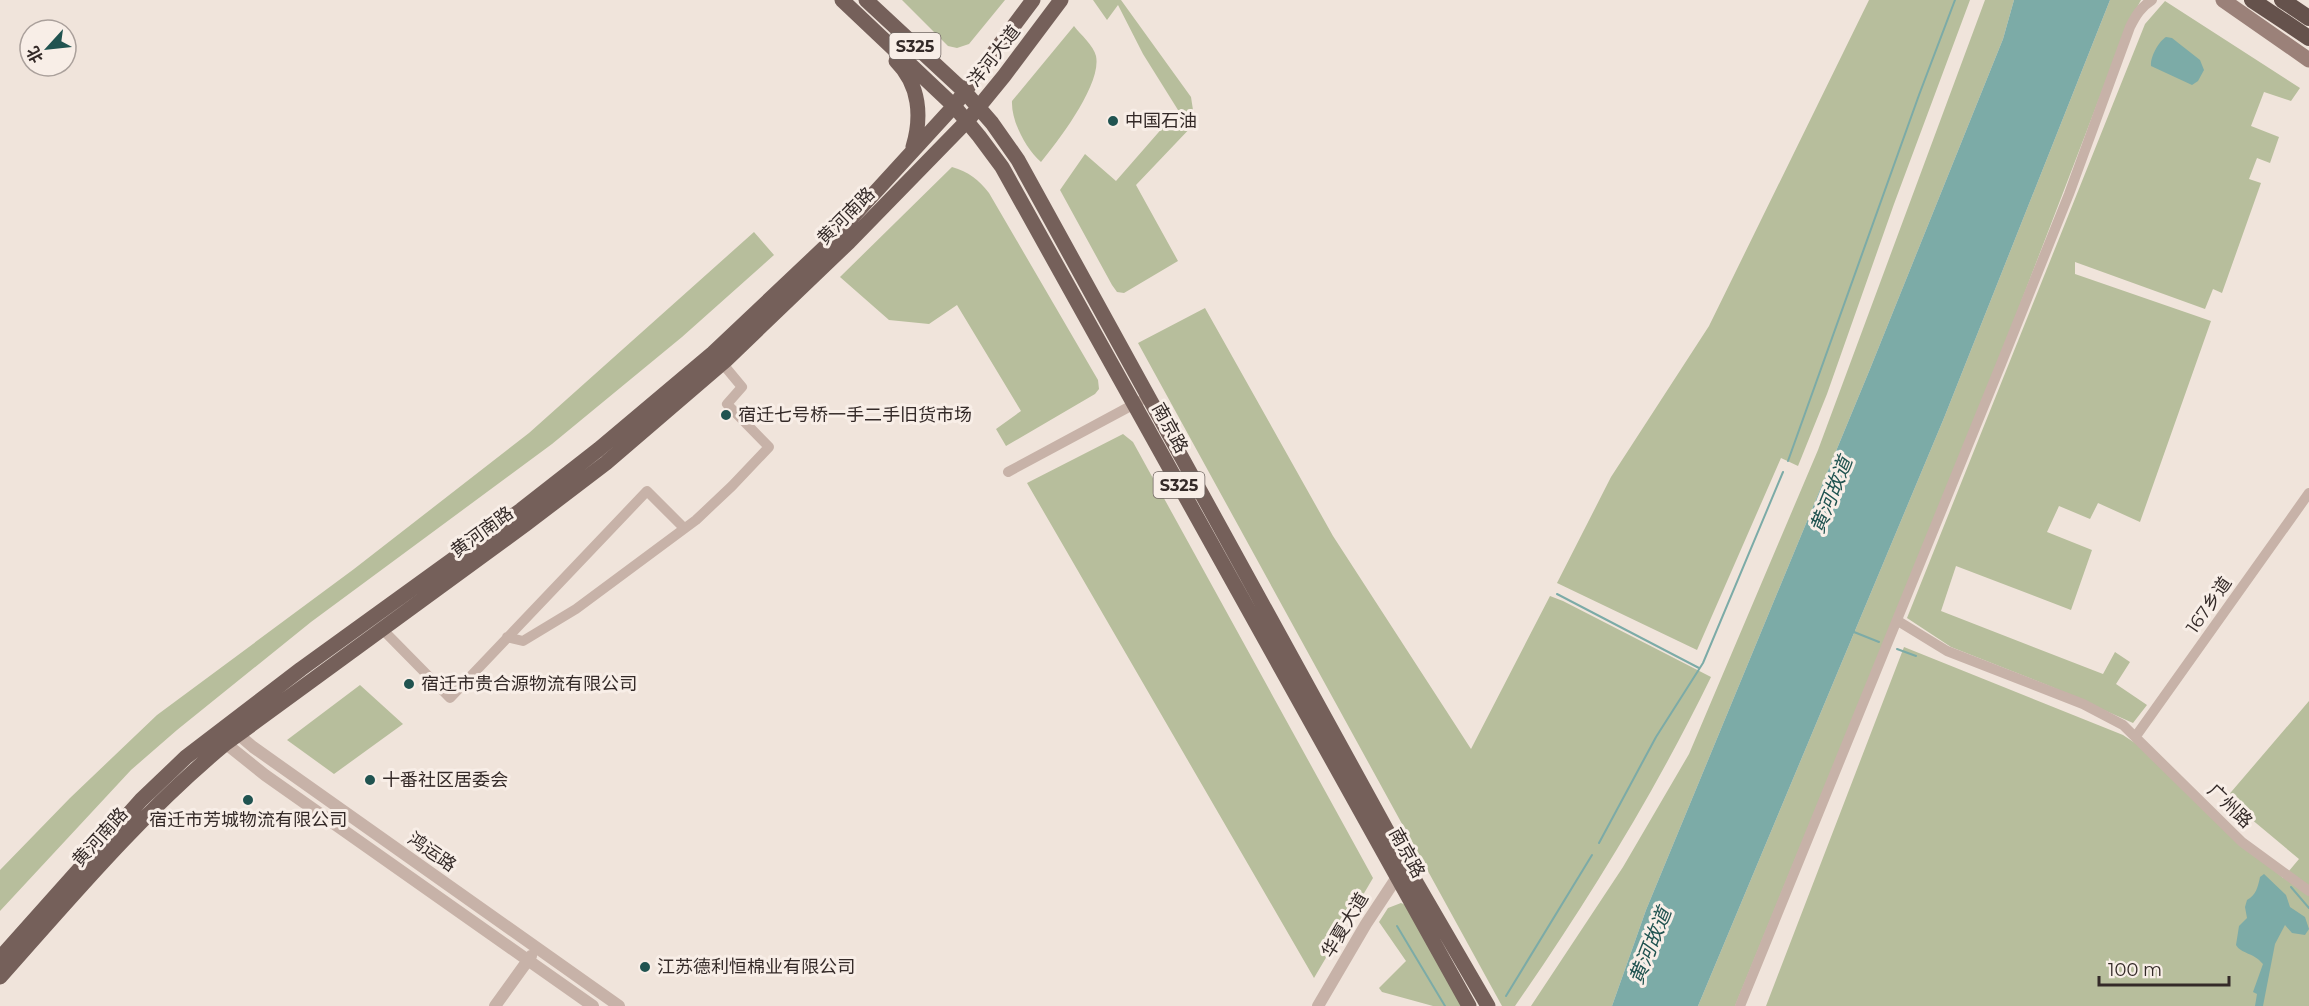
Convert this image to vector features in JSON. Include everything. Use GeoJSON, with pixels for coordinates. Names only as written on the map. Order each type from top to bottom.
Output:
{"type":"FeatureCollection","features":[{"type":"Feature","properties":{"kind":"highway"},"geometry":{"type":"LineString","coordinates":[[2252,0],[2309,38]]}},
{"type":"Feature","properties":{"kind":"highway"},"geometry":{"type":"LineString","coordinates":[[2282,0],[2309,18]]}},
{"type":"Feature","properties":{"kind":"main road"},"geometry":{"type":"LineString","coordinates":[[835,0],[902,67],[910,80],[920,110],[919,128],[912,152]]}},
{"type":"Feature","properties":{"kind":"main road","name":"南京路"},"geometry":{"type":"LineString","coordinates":[[842,0],[968,120],[1002,167],[1134,404],[1402,870],[1488,1006]]}},
{"type":"Feature","properties":{"kind":"main road","name":"南京路"},"geometry":{"type":"LineString","coordinates":[[866,0],[964,92],[1018,160],[1148,396],[1402,870],[1469,1006]]}},
{"type":"Feature","properties":{"kind":"main road","name":"洋河大道"},"geometry":{"type":"LineString","coordinates":[[964,92],[1034,0]]}},
{"type":"Feature","properties":{"kind":"main road","name":"洋河大道"},"geometry":{"type":"LineString","coordinates":[[978,108],[1061,0]]}},
{"type":"Feature","properties":{"kind":"main road"},"geometry":{"type":"LineString","coordinates":[[2223,0],[2309,60]]}},
{"type":"Feature","properties":{"kind":"main road","name":"黄河南路"},"geometry":{"type":"LineString","coordinates":[[233,730],[599,449],[712,353],[825,247],[954,106],[964,92]]}},
{"type":"Feature","properties":{"kind":"main road","name":"黄河南路"},"geometry":{"type":"LineString","coordinates":[[0,958],[141,800],[186,757],[220,739],[382,630],[606,463],[722,363],[841,249],[978,108]]}},
{"type":"Feature","properties":{"kind":"main road","name":"黄河南路"},"geometry":{"type":"LineString","coordinates":[[0,977],[147,814],[220,739]]}},
{"type":"Feature","properties":{"kind":"street"},"geometry":{"type":"LineString","coordinates":[[1740,1006],[1898,621],[2069,194],[2130,27],[2136,15],[2145,4],[2152,0]]}},
{"type":"Feature","properties":{"kind":"street"},"geometry":{"type":"LineString","coordinates":[[507,637],[523,641],[576,609],[684,528],[732,486],[769,447],[727,404],[742,387],[722,363]]}},
{"type":"Feature","properties":{"kind":"street"},"geometry":{"type":"LineString","coordinates":[[1008,472],[1148,396]]}},
{"type":"Feature","properties":{"kind":"street"},"geometry":{"type":"LineString","coordinates":[[382,630],[450,698],[647,491],[684,528]]}},
{"type":"Feature","properties":{"kind":"street","name":"167乡道"},"geometry":{"type":"LineString","coordinates":[[2136,736],[2309,493]]}},
{"type":"Feature","properties":{"kind":"street","name":"广州路"},"geometry":{"type":"LineString","coordinates":[[1898,621],[1947,651],[2083,704],[2123,725],[2242,842],[2309,891]]}},
{"type":"Feature","properties":{"kind":"street","name":"鸿运路"},"geometry":{"type":"LineString","coordinates":[[233,730],[619,1006]]}},
{"type":"Feature","properties":{"kind":"street","name":"鸿运路"},"geometry":{"type":"LineString","coordinates":[[220,739],[265,775],[593,1006]]}},
{"type":"Feature","properties":{"kind":"street","name":"华夏大道"},"geometry":{"type":"LineString","coordinates":[[1318,1006],[1402,870]]}},
{"type":"Feature","properties":{"kind":"street"},"geometry":{"type":"LineString","coordinates":[[495,1006],[536,948]]}},
{"type":"Feature","properties":{"kind":"green space"},"geometry":{"type":"Polygon","coordinates":[[[902,0],[1005,0],[969,44],[957,48],[948,46],[902,0]]]}},
{"type":"Feature","properties":{"kind":"green space"},"geometry":{"type":"Polygon","coordinates":[[[1093,0],[1121,0],[1191,97],[1195,123],[1136,185],[1178,261],[1124,293],[1117,292],[1112,285],[1060,190],[1085,154],[1116,181],[1178,110],[1143,54],[1118,5],[1107,20],[1093,0]]]}},
{"type":"Feature","properties":{"kind":"green space"},"geometry":{"type":"Polygon","coordinates":[[[1869,0],[1970,0],[1894,204],[1827,394],[1798,466],[1781,458],[1697,650],[1557,583],[1611,477],[1709,326],[1869,0]]]}},
{"type":"Feature","properties":{"kind":"green space"},"geometry":{"type":"Polygon","coordinates":[[[1985,0],[2014,0],[2003,39],[1870,369],[1646,910],[1612,1006],[1531,1006],[1623,867],[1689,754],[1818,450],[1985,0]]]}},
{"type":"Feature","properties":{"kind":"green space"},"geometry":{"type":"Polygon","coordinates":[[[2110,0],[2141,0],[2127,26],[1995,370],[1735,1006],[1698,1006],[1944,418],[2110,0]]]}},
{"type":"Feature","properties":{"kind":"green space"},"geometry":{"type":"Polygon","coordinates":[[[2165,1],[2300,88],[2291,101],[2264,92],[2251,126],[2279,137],[2270,163],[2257,158],[2249,179],[2261,183],[2222,293],[2213,289],[2205,309],[2075,262],[2075,274],[2211,321],[2140,522],[2098,503],[2090,519],[2059,506],[2047,532],[2092,550],[2071,610],[1956,566],[1941,611],[2103,674],[2115,652],[2130,662],[2116,684],[2147,705],[2133,723],[2052,687],[1951,647],[1907,618],[2145,24],[2165,1]]]}},
{"type":"Feature","properties":{"kind":"green space"},"geometry":{"type":"Polygon","coordinates":[[[1074,26],[1095,52],[1096,68],[1086,96],[1077,112],[1041,162],[1020,134],[1012,109],[1012,101],[1074,26]]]}},
{"type":"Feature","properties":{"kind":"green space"},"geometry":{"type":"Polygon","coordinates":[[[952,167],[973,177],[989,193],[1098,380],[1099,389],[1095,394],[1006,446],[996,429],[1021,411],[957,305],[929,324],[889,320],[840,277],[952,167]]]}},
{"type":"Feature","properties":{"kind":"green space"},"geometry":{"type":"Polygon","coordinates":[[[754,232],[774,255],[682,337],[552,444],[311,622],[177,730],[131,770],[0,911],[0,870],[70,798],[157,715],[354,569],[529,433],[754,232]]]}},
{"type":"Feature","properties":{"kind":"green space"},"geometry":{"type":"Polygon","coordinates":[[[1205,308],[1333,536],[1471,749],[1550,596],[1711,677],[1644,804],[1569,926],[1515,1006],[1502,1006],[1138,343],[1205,308]]]}},
{"type":"Feature","properties":{"kind":"green space"},"geometry":{"type":"Polygon","coordinates":[[[1123,434],[1133,442],[1373,878],[1314,978],[1027,483],[1123,434]]]}},
{"type":"Feature","properties":{"kind":"green space"},"geometry":{"type":"Polygon","coordinates":[[[1904,647],[2123,735],[2141,747],[2283,878],[2299,859],[2226,798],[2309,701],[2309,1006],[1766,1006],[1904,647]]]}},
{"type":"Feature","properties":{"kind":"green space"},"geometry":{"type":"Polygon","coordinates":[[[360,685],[403,724],[334,774],[287,740],[360,685]]]}},
{"type":"Feature","properties":{"kind":"green space"},"geometry":{"type":"Polygon","coordinates":[[[1401,903],[1408,906],[1464,1006],[1433,1006],[1382,992],[1379,988],[1406,961],[1379,922],[1388,908],[1401,903]]]}},
{"type":"Feature","properties":{"kind":"water","name":"黄河故道"},"geometry":{"type":"Polygon","coordinates":[[[2014,0],[2110,0],[1944,418],[1698,1006],[1612,1006],[1646,910],[1870,369],[2003,39],[2014,0]]]}},
{"type":"Feature","properties":{"kind":"water"},"geometry":{"type":"Polygon","coordinates":[[[2166,37],[2172,38],[2200,60],[2204,70],[2198,81],[2192,85],[2151,66],[2156,50],[2166,37]]]}},
{"type":"Feature","properties":{"kind":"water"},"geometry":{"type":"Polygon","coordinates":[[[2264,874],[2286,895],[2290,907],[2305,917],[2309,929],[2305,935],[2292,933],[2285,925],[2275,944],[2263,1006],[2255,1006],[2257,994],[2253,992],[2263,964],[2236,945],[2239,926],[2247,918],[2245,907],[2247,900],[2255,893],[2260,877],[2264,874]]]}},
{"type":"Feature","properties":{"kind":"waterway"},"geometry":{"type":"LineString","coordinates":[[1788,461],[1955,0]]}},
{"type":"Feature","properties":{"kind":"waterway"},"geometry":{"type":"LineString","coordinates":[[1599,843],[1656,737],[1703,663],[1783,472]]}},
{"type":"Feature","properties":{"kind":"waterway"},"geometry":{"type":"LineString","coordinates":[[1557,594],[1699,668]]}},
{"type":"Feature","properties":{"kind":"waterway"},"geometry":{"type":"LineString","coordinates":[[1854,632],[1879,642]]}},
{"type":"Feature","properties":{"kind":"waterway"},"geometry":{"type":"LineString","coordinates":[[1897,649],[1916,656]]}},
{"type":"Feature","properties":{"kind":"waterway"},"geometry":{"type":"LineString","coordinates":[[1506,996],[1592,855]]}},
{"type":"Feature","properties":{"kind":"waterway"},"geometry":{"type":"LineString","coordinates":[[2291,887],[2309,908]]}},
{"type":"Feature","properties":{"kind":"waterway"},"geometry":{"type":"LineString","coordinates":[[1397,926],[1445,1006]]}},
{"type":"Feature","properties":{"kind":"place","name":"中国石油"},"geometry":{"type":"Point","coordinates":[1113,121]}},
{"type":"Feature","properties":{"kind":"place","name":"宿迁七号桥一手二手旧货市场"},"geometry":{"type":"Point","coordinates":[726,415]}},
{"type":"Feature","properties":{"kind":"place","name":"宿迁市贵合源物流有限公司"},"geometry":{"type":"Point","coordinates":[409,684]}},
{"type":"Feature","properties":{"kind":"place","name":"十番社区居委会"},"geometry":{"type":"Point","coordinates":[370,780]}},
{"type":"Feature","properties":{"kind":"place","name":"宿迁市芳城物流有限公司"},"geometry":{"type":"Point","coordinates":[248,800]}},
{"type":"Feature","properties":{"kind":"place","name":"江苏德利恒棉业有限公司"},"geometry":{"type":"Point","coordinates":[645,967]}}]}
